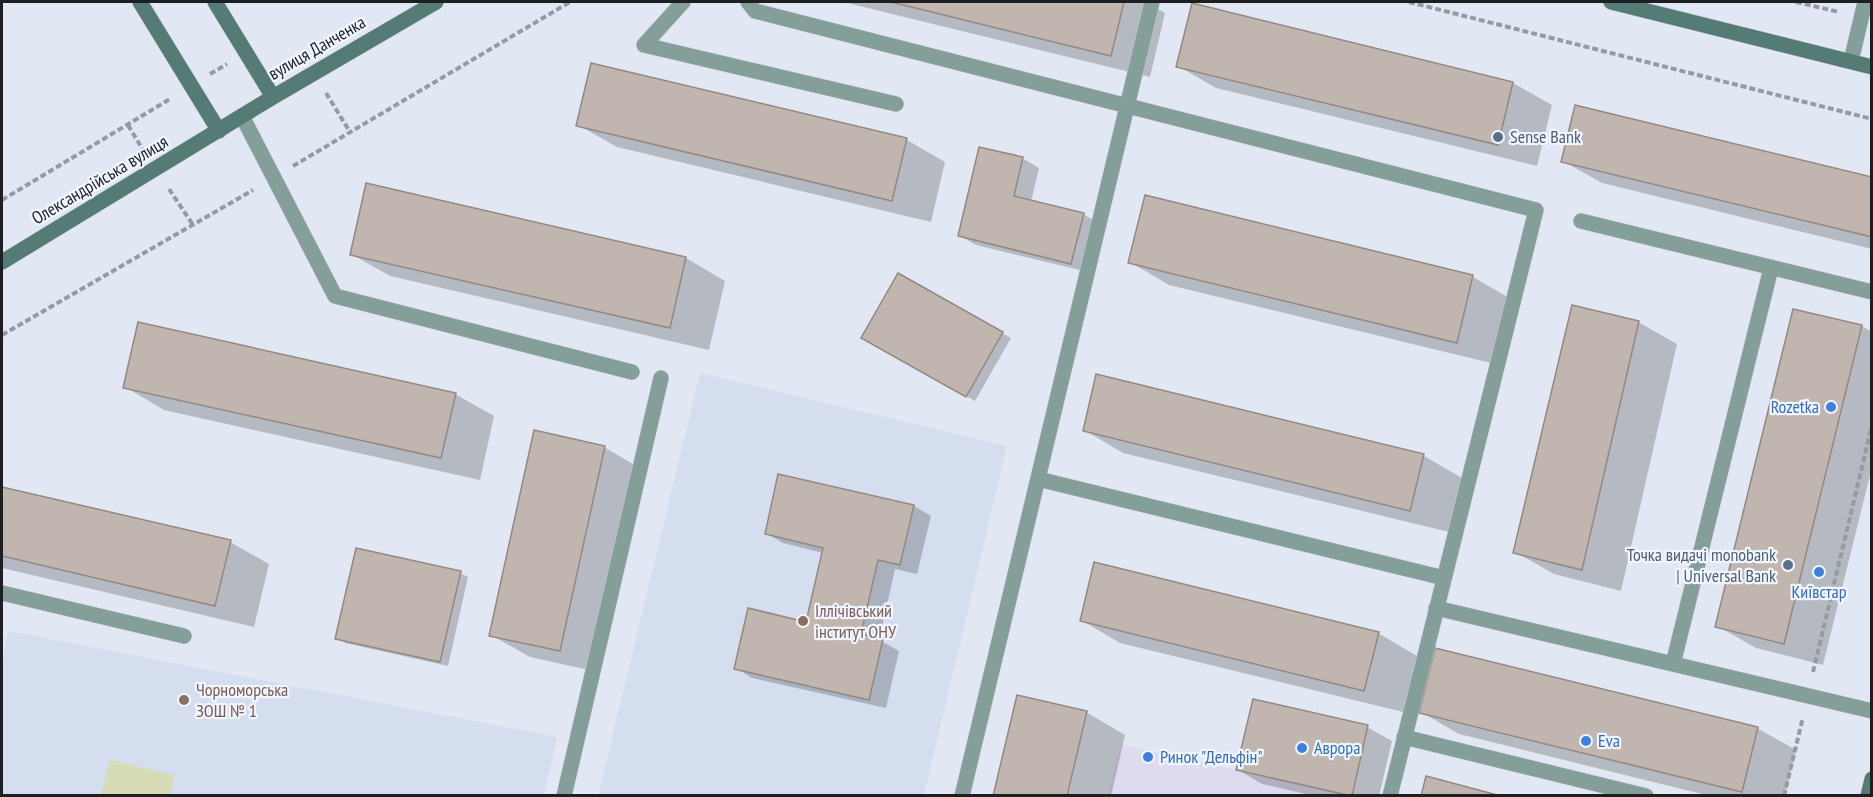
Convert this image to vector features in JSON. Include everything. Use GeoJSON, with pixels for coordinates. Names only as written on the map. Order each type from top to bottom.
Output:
{"type":"FeatureCollection","features":[{"type":"Feature","properties":{"kind":"main road"},"geometry":{"type":"LineString","coordinates":[[140,2],[219,131]]}},
{"type":"Feature","properties":{"kind":"main road"},"geometry":{"type":"LineString","coordinates":[[215,2],[273,97]]}},
{"type":"Feature","properties":{"kind":"main road","name":"вулиця Данченка"},"geometry":{"type":"LineString","coordinates":[[219,131],[436,2]]}},
{"type":"Feature","properties":{"kind":"main road"},"geometry":{"type":"LineString","coordinates":[[1611,2],[1872,67]]}},
{"type":"Feature","properties":{"kind":"main road","name":"Олександрійська вулиця"},"geometry":{"type":"LineString","coordinates":[[2,262],[219,131]]}},
{"type":"Feature","properties":{"kind":"lane"},"geometry":{"type":"LineString","coordinates":[[683,2],[644,45],[896,104]]}},
{"type":"Feature","properties":{"kind":"lane"},"geometry":{"type":"LineString","coordinates":[[748,2],[755,11],[1536,210],[1390,795]]}},
{"type":"Feature","properties":{"kind":"lane"},"geometry":{"type":"LineString","coordinates":[[962,795],[1152,2]]}},
{"type":"Feature","properties":{"kind":"lane"},"geometry":{"type":"LineString","coordinates":[[1851,61],[1865,2]]}},
{"type":"Feature","properties":{"kind":"lane"},"geometry":{"type":"LineString","coordinates":[[242,116],[335,296],[632,372]]}},
{"type":"Feature","properties":{"kind":"lane"},"geometry":{"type":"LineString","coordinates":[[1581,221],[1872,292]]}},
{"type":"Feature","properties":{"kind":"lane"},"geometry":{"type":"LineString","coordinates":[[1673,664],[1771,268]]}},
{"type":"Feature","properties":{"kind":"lane"},"geometry":{"type":"LineString","coordinates":[[564,795],[661,378]]}},
{"type":"Feature","properties":{"kind":"lane"},"geometry":{"type":"LineString","coordinates":[[1038,479],[1444,578]]}},
{"type":"Feature","properties":{"kind":"lane"},"geometry":{"type":"LineString","coordinates":[[2,593],[184,636]]}},
{"type":"Feature","properties":{"kind":"lane"},"geometry":{"type":"LineString","coordinates":[[1436,608],[1872,711]]}},
{"type":"Feature","properties":{"kind":"lane"},"geometry":{"type":"LineString","coordinates":[[1404,737],[1646,795]]}},
{"type":"Feature","properties":{"kind":"path"},"geometry":{"type":"LineString","coordinates":[[1409,2],[1872,119]]}},
{"type":"Feature","properties":{"kind":"path"},"geometry":{"type":"LineString","coordinates":[[1796,2],[1861,18]]}},
{"type":"Feature","properties":{"kind":"path"},"geometry":{"type":"LineString","coordinates":[[2,200],[246,52]]}},
{"type":"Feature","properties":{"kind":"path"},"geometry":{"type":"LineString","coordinates":[[1784,795],[1872,424]]}},
{"type":"Feature","properties":{"kind":"shaded area","name":"Іллічівський інститут ОНУ"},"geometry":{"type":"Polygon","coordinates":[[[700,373],[1007,446],[924,795],[598,796],[700,373]]]}},
{"type":"Feature","properties":{"kind":"shaded area","name":"Чорноморська ЗОШ № 1"},"geometry":{"type":"Polygon","coordinates":[[[8,631],[557,737],[544,795],[2,796],[2,663],[8,631]]]}},
{"type":"Feature","properties":{"kind":"shaded area","name":"Ринок \"Дельфін\""},"geometry":{"type":"Polygon","coordinates":[[[1121,744],[1346,795],[1108,795],[1121,744]]]}},
{"type":"Feature","properties":{"kind":"green space"},"geometry":{"type":"Polygon","coordinates":[[[110,760],[174,775],[170,795],[101,795],[110,760]]]}},
{"type":"Feature","properties":{"kind":"building"},"geometry":{"type":"Polygon","coordinates":[[[891,2],[1124,2],[1111,56],[891,2]]]}},
{"type":"Feature","properties":{"kind":"building"},"geometry":{"type":"Polygon","coordinates":[[[1192,3],[1513,82],[1498,145],[1176,67],[1192,3]]]}},
{"type":"Feature","properties":{"kind":"building"},"geometry":{"type":"Polygon","coordinates":[[[591,63],[907,138],[892,201],[576,126],[591,63]]]}},
{"type":"Feature","properties":{"kind":"building"},"geometry":{"type":"Polygon","coordinates":[[[1575,105],[1872,177],[1872,237],[1561,162],[1575,105]]]}},
{"type":"Feature","properties":{"kind":"building"},"geometry":{"type":"Polygon","coordinates":[[[979,147],[1023,157],[1014,196],[1084,213],[1071,264],[958,236],[979,147]]]}},
{"type":"Feature","properties":{"kind":"building"},"geometry":{"type":"Polygon","coordinates":[[[366,183],[686,257],[670,328],[350,255],[366,183]]]}},
{"type":"Feature","properties":{"kind":"building"},"geometry":{"type":"Polygon","coordinates":[[[1145,195],[1473,275],[1457,343],[1128,263],[1145,195]]]}},
{"type":"Feature","properties":{"kind":"building"},"geometry":{"type":"Polygon","coordinates":[[[898,273],[1003,332],[966,397],[861,338],[898,273]]]}},
{"type":"Feature","properties":{"kind":"building"},"geometry":{"type":"Polygon","coordinates":[[[1572,305],[1639,321],[1582,570],[1513,553],[1572,305]]]}},
{"type":"Feature","properties":{"kind":"building"},"geometry":{"type":"Polygon","coordinates":[[[1793,309],[1862,325],[1784,644],[1715,627],[1793,309]]]}},
{"type":"Feature","properties":{"kind":"building"},"geometry":{"type":"Polygon","coordinates":[[[138,322],[456,393],[441,458],[123,388],[138,322]]]}},
{"type":"Feature","properties":{"kind":"building"},"geometry":{"type":"Polygon","coordinates":[[[1096,374],[1424,454],[1410,511],[1083,431],[1096,374]]]}},
{"type":"Feature","properties":{"kind":"building"},"geometry":{"type":"Polygon","coordinates":[[[534,430],[605,446],[560,651],[489,636],[534,430]]]}},
{"type":"Feature","properties":{"kind":"building"},"geometry":{"type":"Polygon","coordinates":[[[778,474],[914,505],[900,565],[878,560],[861,634],[883,639],[869,700],[734,669],[748,608],[806,622],[823,548],[765,534],[778,474]]]}},
{"type":"Feature","properties":{"kind":"building"},"geometry":{"type":"Polygon","coordinates":[[[2,487],[231,540],[215,606],[2,556],[2,487]]]}},
{"type":"Feature","properties":{"kind":"building"},"geometry":{"type":"Polygon","coordinates":[[[356,548],[461,571],[440,662],[335,639],[356,548]]]}},
{"type":"Feature","properties":{"kind":"building"},"geometry":{"type":"Polygon","coordinates":[[[1094,562],[1379,632],[1364,691],[1080,621],[1094,562]]]}},
{"type":"Feature","properties":{"kind":"building"},"geometry":{"type":"Polygon","coordinates":[[[1435,648],[1758,727],[1742,792],[1419,713],[1435,648]]]}},
{"type":"Feature","properties":{"kind":"building"},"geometry":{"type":"Polygon","coordinates":[[[1017,695],[1087,711],[1067,796],[993,796],[1017,695]]]}},
{"type":"Feature","properties":{"kind":"building","name":"Аврора"},"geometry":{"type":"Polygon","coordinates":[[[1253,699],[1368,725],[1352,796],[1236,770],[1253,699]]]}},
{"type":"Feature","properties":{"kind":"building"},"geometry":{"type":"Polygon","coordinates":[[[1426,776],[1501,796],[1421,796],[1426,776]]]}},
{"type":"Feature","properties":{"kind":"place","name":"Sense Bank"},"geometry":{"type":"Point","coordinates":[1498,137]}},
{"type":"Feature","properties":{"kind":"place","name":"Rozetka"},"geometry":{"type":"Point","coordinates":[1831,407]}},
{"type":"Feature","properties":{"kind":"place","name":"Точка видачі monobank | Universal Bank"},"geometry":{"type":"Point","coordinates":[1788,565]}},
{"type":"Feature","properties":{"kind":"place","name":"Київстар"},"geometry":{"type":"Point","coordinates":[1819,572]}},
{"type":"Feature","properties":{"kind":"place","name":"Іллічівський інститут ОНУ"},"geometry":{"type":"Point","coordinates":[803,621]}},
{"type":"Feature","properties":{"kind":"place","name":"Чорноморська ЗОШ № 1"},"geometry":{"type":"Point","coordinates":[184,700]}},
{"type":"Feature","properties":{"kind":"place","name":"Eva"},"geometry":{"type":"Point","coordinates":[1586,741]}},
{"type":"Feature","properties":{"kind":"place","name":"Аврора"},"geometry":{"type":"Point","coordinates":[1302,748]}},
{"type":"Feature","properties":{"kind":"place","name":"Ринок \"Дельфін\""},"geometry":{"type":"Point","coordinates":[1148,757]}}]}
